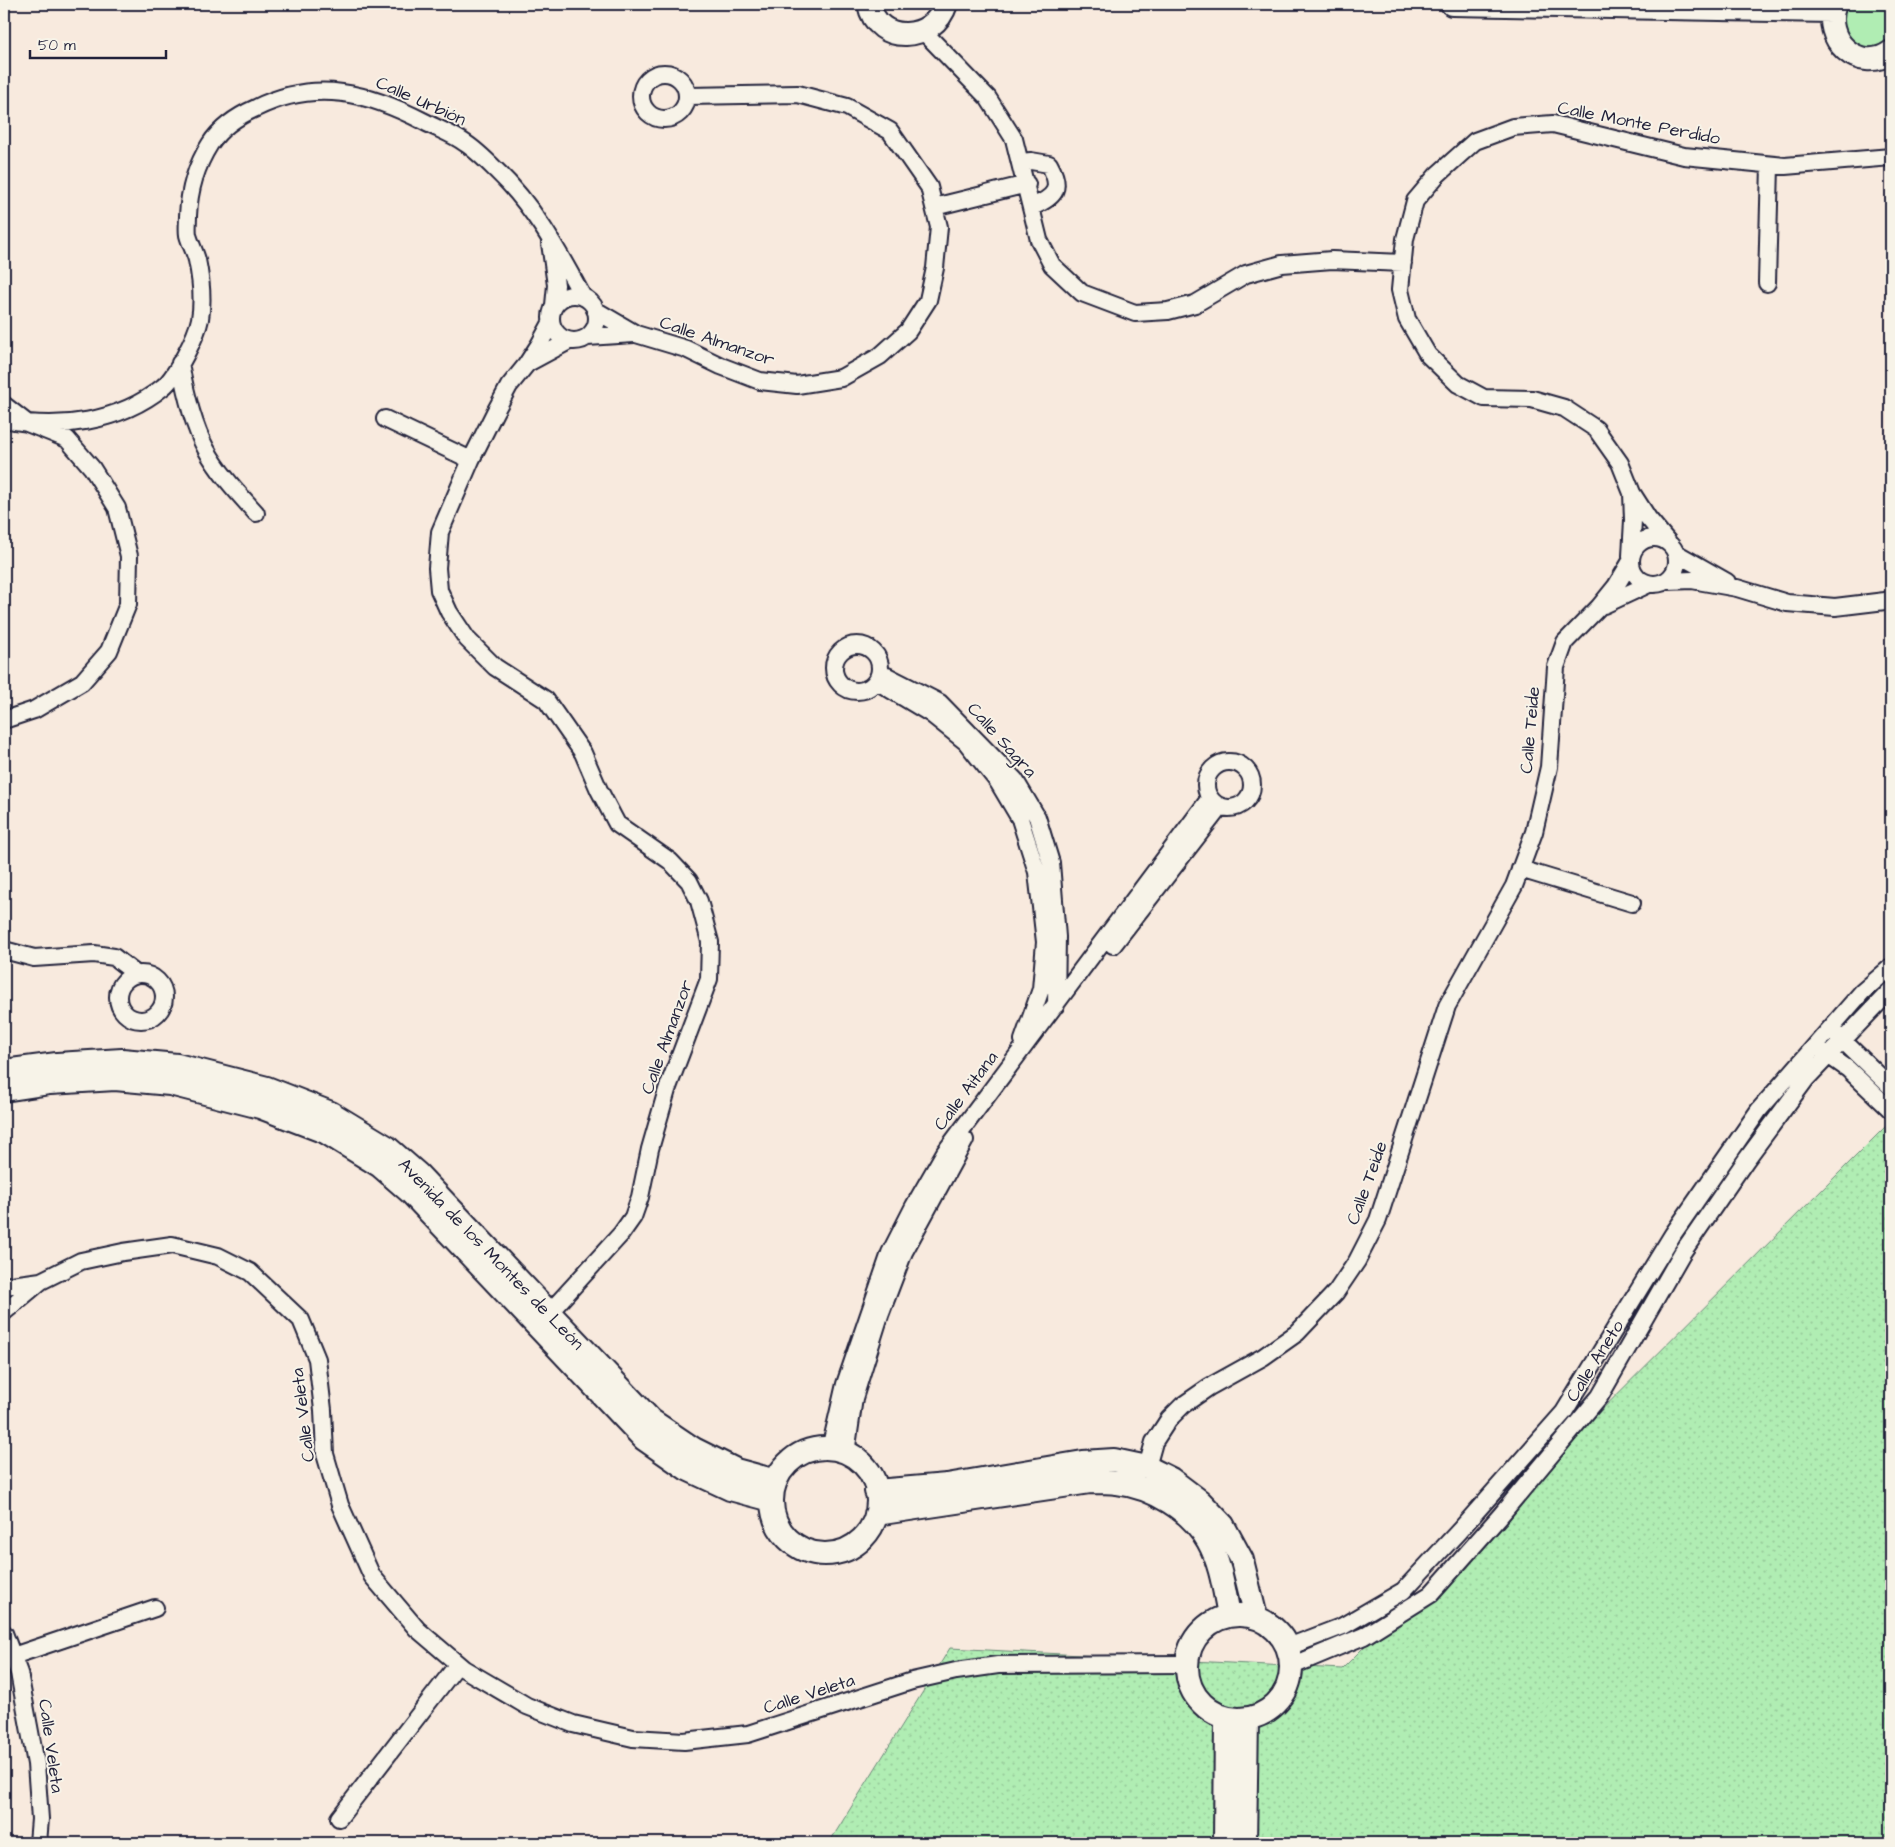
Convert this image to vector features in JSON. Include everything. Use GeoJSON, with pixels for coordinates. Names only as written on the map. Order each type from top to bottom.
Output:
{"type":"FeatureCollection","features":[{"type":"Feature","properties":{"kind":"street"},"geometry":{"type":"LineString","coordinates":[[869,4],[876,20],[898,34],[911,34],[923,31],[933,25],[946,4]]}},
{"type":"Feature","properties":{"kind":"street"},"geometry":{"type":"LineString","coordinates":[[1452,4],[1833,7],[1831,24],[1834,36],[1852,54],[1863,58],[1876,59],[1891,52]]}},
{"type":"Feature","properties":{"kind":"street"},"geometry":{"type":"LineString","coordinates":[[923,31],[988,98],[1014,139],[1039,240],[1052,266],[1082,294],[1134,313],[1168,311],[1195,304],[1246,274],[1282,264],[1332,260],[1403,262]]}},
{"type":"Feature","properties":{"kind":"street","name":"Calle Urbión"},"geometry":{"type":"LineString","coordinates":[[28,423],[70,423],[98,419],[129,408],[165,386],[189,350],[200,320],[201,298],[197,259],[188,234],[188,196],[197,168],[211,142],[234,118],[289,94],[331,91],[364,96],[403,111],[465,142],[515,188],[527,203],[549,236],[583,297]]}},
{"type":"Feature","properties":{"kind":"street","name":"Calle Almanzor"},"geometry":{"type":"LineString","coordinates":[[595,310],[636,334],[686,349],[721,366],[760,381],[796,385],[841,378],[880,356],[908,331],[928,300],[935,268],[939,227],[929,187],[890,131],[847,107],[798,94],[688,96]]}},
{"type":"Feature","properties":{"kind":"street","name":"Calle Monte Perdido"},"geometry":{"type":"LineString","coordinates":[[1672,547],[1648,518],[1632,493],[1620,463],[1596,429],[1564,408],[1532,399],[1484,398],[1458,384],[1428,355],[1407,319],[1400,290],[1405,239],[1415,201],[1436,175],[1475,141],[1513,127],[1553,124],[1684,156],[1785,166],[1891,157]]}},
{"type":"Feature","properties":{"kind":"street"},"geometry":{"type":"LineString","coordinates":[[1021,162],[1030,161],[1049,164],[1057,182],[1055,191],[1048,200],[1032,207]]}},
{"type":"Feature","properties":{"kind":"street"},"geometry":{"type":"LineString","coordinates":[[1767,283],[1770,164]]}},
{"type":"Feature","properties":{"kind":"street"},"geometry":{"type":"LineString","coordinates":[[934,206],[1026,184]]}},
{"type":"Feature","properties":{"kind":"street","name":"Calle Urbión"},"geometry":{"type":"LineString","coordinates":[[549,236],[556,285],[554,305]]}},
{"type":"Feature","properties":{"kind":"street"},"geometry":{"type":"LineString","coordinates":[[576,294],[583,297],[588,300],[595,310],[596,325],[593,332],[587,337],[575,342],[569,341],[557,335],[550,316],[554,305],[560,299],[567,295],[576,294]]}},
{"type":"Feature","properties":{"kind":"street","name":"Calle Almanzor"},"geometry":{"type":"LineString","coordinates":[[548,1314],[621,1234],[633,1217],[640,1197],[650,1149],[667,1090],[709,979],[710,942],[699,902],[689,881],[670,861],[618,824],[599,790],[582,753],[546,700],[495,667],[467,639],[449,612],[439,590],[437,568],[440,532],[471,460],[509,386],[526,365],[551,323]]}},
{"type":"Feature","properties":{"kind":"street","name":"Calle Almanzor"},"geometry":{"type":"LineString","coordinates":[[587,337],[636,334]]}},
{"type":"Feature","properties":{"kind":"street","name":"Calle Almanzor"},"geometry":{"type":"LineString","coordinates":[[526,365],[569,341]]}},
{"type":"Feature","properties":{"kind":"street"},"geometry":{"type":"LineString","coordinates":[[180,363],[185,388],[205,448],[225,478],[256,513]]}},
{"type":"Feature","properties":{"kind":"street"},"geometry":{"type":"LineString","coordinates":[[4,405],[28,423]]}},
{"type":"Feature","properties":{"kind":"street"},"geometry":{"type":"LineString","coordinates":[[4,419],[28,423],[66,439],[92,468],[118,508],[129,556],[128,604],[109,651],[82,682],[34,710],[4,720]]}},
{"type":"Feature","properties":{"kind":"street"},"geometry":{"type":"LineString","coordinates":[[385,419],[471,460]]}},
{"type":"Feature","properties":{"kind":"street","name":"Calle Monte Perdido"},"geometry":{"type":"LineString","coordinates":[[1631,558],[1632,493]]}},
{"type":"Feature","properties":{"kind":"street"},"geometry":{"type":"LineString","coordinates":[[1737,588],[1661,539],[1646,540],[1634,549],[1631,558],[1632,569],[1636,576],[1642,581],[1656,585],[1668,581],[1692,580],[1737,588],[1787,603],[1836,607],[1891,599]]}},
{"type":"Feature","properties":{"kind":"street"},"geometry":{"type":"LineString","coordinates":[[1668,581],[1674,575],[1677,568],[1672,547]]}},
{"type":"Feature","properties":{"kind":"street","name":"Calle Teide"},"geometry":{"type":"LineString","coordinates":[[1148,1467],[1154,1442],[1170,1419],[1183,1405],[1298,1334],[1336,1292],[1357,1261],[1378,1220],[1447,1006],[1510,894],[1534,832],[1549,767],[1552,695],[1556,667],[1566,642],[1616,586],[1631,558]]}},
{"type":"Feature","properties":{"kind":"street","name":"Calle Teide"},"geometry":{"type":"LineString","coordinates":[[1599,607],[1650,584]]}},
{"type":"Feature","properties":{"kind":"street","name":"Calle Sagra"},"geometry":{"type":"LineString","coordinates":[[1017,1056],[1041,989],[1050,973],[1057,956],[1051,863],[1037,817],[1015,780],[940,703],[878,677],[932,714],[966,742],[998,782],[1020,819],[1037,872],[1050,973],[1056,1012]]}},
{"type":"Feature","properties":{"kind":"street","name":"Calle Aitana"},"geometry":{"type":"LineString","coordinates":[[838,1451],[880,1315],[904,1252],[964,1141],[1080,977],[1215,802]]}},
{"type":"Feature","properties":{"kind":"street"},"geometry":{"type":"LineString","coordinates":[[1520,869],[1632,903]]}},
{"type":"Feature","properties":{"kind":"street"},"geometry":{"type":"LineString","coordinates":[[4,950],[34,958],[94,954],[114,957],[136,974]]}},
{"type":"Feature","properties":{"kind":"street"},"geometry":{"type":"LineString","coordinates":[[1057,956],[1080,977]]}},
{"type":"Feature","properties":{"kind":"street","name":"Calle Aneto"},"geometry":{"type":"LineString","coordinates":[[1290,1656],[1364,1636],[1431,1594],[1487,1530],[1600,1396],[1682,1252],[1746,1160],[1806,1080],[1822,1051],[1830,1029],[1862,992],[1891,967]]}},
{"type":"Feature","properties":{"kind":"street"},"geometry":{"type":"LineString","coordinates":[[1050,973],[1064,981],[1080,977]]}},
{"type":"Feature","properties":{"kind":"street","name":"Calle Aneto"},"geometry":{"type":"LineString","coordinates":[[1290,1656],[1403,1591],[1460,1531],[1564,1412],[1672,1234],[1759,1110],[1822,1051],[1843,1041],[1891,990]]}},
{"type":"Feature","properties":{"kind":"street","name":"Calle Aitana"},"geometry":{"type":"LineString","coordinates":[[838,1451],[845,1384],[890,1253],[945,1152],[1017,1056],[1056,1012]]}},
{"type":"Feature","properties":{"kind":"street"},"geometry":{"type":"LineString","coordinates":[[1830,1029],[1891,1087]]}},
{"type":"Feature","properties":{"kind":"street"},"geometry":{"type":"LineString","coordinates":[[1822,1051],[1848,1070],[1891,1110]]}},
{"type":"Feature","properties":{"kind":"street","name":"Avenida de los Montes de León"},"geometry":{"type":"LineString","coordinates":[[4,1071],[57,1064],[122,1060],[177,1065],[266,1088],[331,1112],[386,1147],[418,1174],[548,1314],[651,1420],[694,1449],[774,1491]]}},
{"type":"Feature","properties":{"kind":"street","name":"Avenida de los Montes de León"},"geometry":{"type":"LineString","coordinates":[[4,1090],[50,1083],[115,1079],[170,1084],[260,1107],[325,1132],[380,1166],[411,1193],[644,1439],[687,1468],[730,1489],[774,1491]]}},
{"type":"Feature","properties":{"kind":"street","name":"Calle Veleta"},"geometry":{"type":"LineString","coordinates":[[4,1312],[41,1281],[81,1262],[123,1252],[172,1245],[218,1256],[250,1272],[301,1320],[317,1359],[323,1410],[325,1454],[340,1505],[372,1576],[417,1629],[458,1664],[527,1706],[573,1724],[633,1738],[684,1741],[748,1734],[912,1681],[956,1671],[998,1665],[1186,1664]]}},
{"type":"Feature","properties":{"kind":"street","name":"Calle Veleta"},"geometry":{"type":"LineString","coordinates":[[4,1286],[41,1281]]}},
{"type":"Feature","properties":{"kind":"street"},"geometry":{"type":"LineString","coordinates":[[814,1450],[838,1451],[860,1462],[870,1475],[876,1491],[876,1514],[869,1530],[858,1543],[843,1551],[827,1554],[810,1552],[794,1545],[782,1533],[774,1517],[774,1491],[785,1467],[798,1456],[814,1450]]}},
{"type":"Feature","properties":{"kind":"street"},"geometry":{"type":"LineString","coordinates":[[876,1491],[947,1485],[1083,1462],[1114,1460],[1148,1467],[1171,1479],[1200,1501],[1222,1525],[1242,1560],[1256,1617]]}},
{"type":"Feature","properties":{"kind":"street"},"geometry":{"type":"LineString","coordinates":[[876,1514],[1090,1482],[1117,1483],[1145,1490],[1173,1504],[1194,1523],[1208,1540],[1220,1568],[1229,1615]]}},
{"type":"Feature","properties":{"kind":"street"},"geometry":{"type":"LineString","coordinates":[[13,1656],[155,1608]]}},
{"type":"Feature","properties":{"kind":"street"},"geometry":{"type":"LineString","coordinates":[[1243,1614],[1256,1617],[1269,1624],[1280,1634],[1290,1656],[1290,1681],[1284,1695],[1274,1707],[1261,1715],[1236,1719],[1209,1711],[1196,1698],[1188,1682],[1186,1664],[1190,1647],[1199,1632],[1213,1621],[1229,1615],[1243,1614]]}},
{"type":"Feature","properties":{"kind":"street","name":"Calle Veleta"},"geometry":{"type":"LineString","coordinates":[[4,1633],[19,1673],[36,1764],[40,1819],[38,1843]]}},
{"type":"Feature","properties":{"kind":"street"},"geometry":{"type":"LineString","coordinates":[[339,1818],[458,1664]]}},
{"type":"Feature","properties":{"kind":"street"},"geometry":{"type":"LineString","coordinates":[[1225,1843],[1236,1719]]}},
{"type":"Feature","properties":{"kind":"street"},"geometry":{"type":"LineString","coordinates":[[1236,1719],[1245,1843]]}},
{"type":"Feature","properties":{"kind":"green space"},"geometry":{"type":"Polygon","coordinates":[[[1843,4],[1891,4],[1891,44],[1868,52],[1848,42],[1839,13],[1843,4]]]}},
{"type":"Feature","properties":{"kind":"green space"},"geometry":{"type":"Polygon","coordinates":[[[1891,1121],[1891,1843],[829,1843],[950,1648],[1342,1669],[1891,1121]]]}}]}
